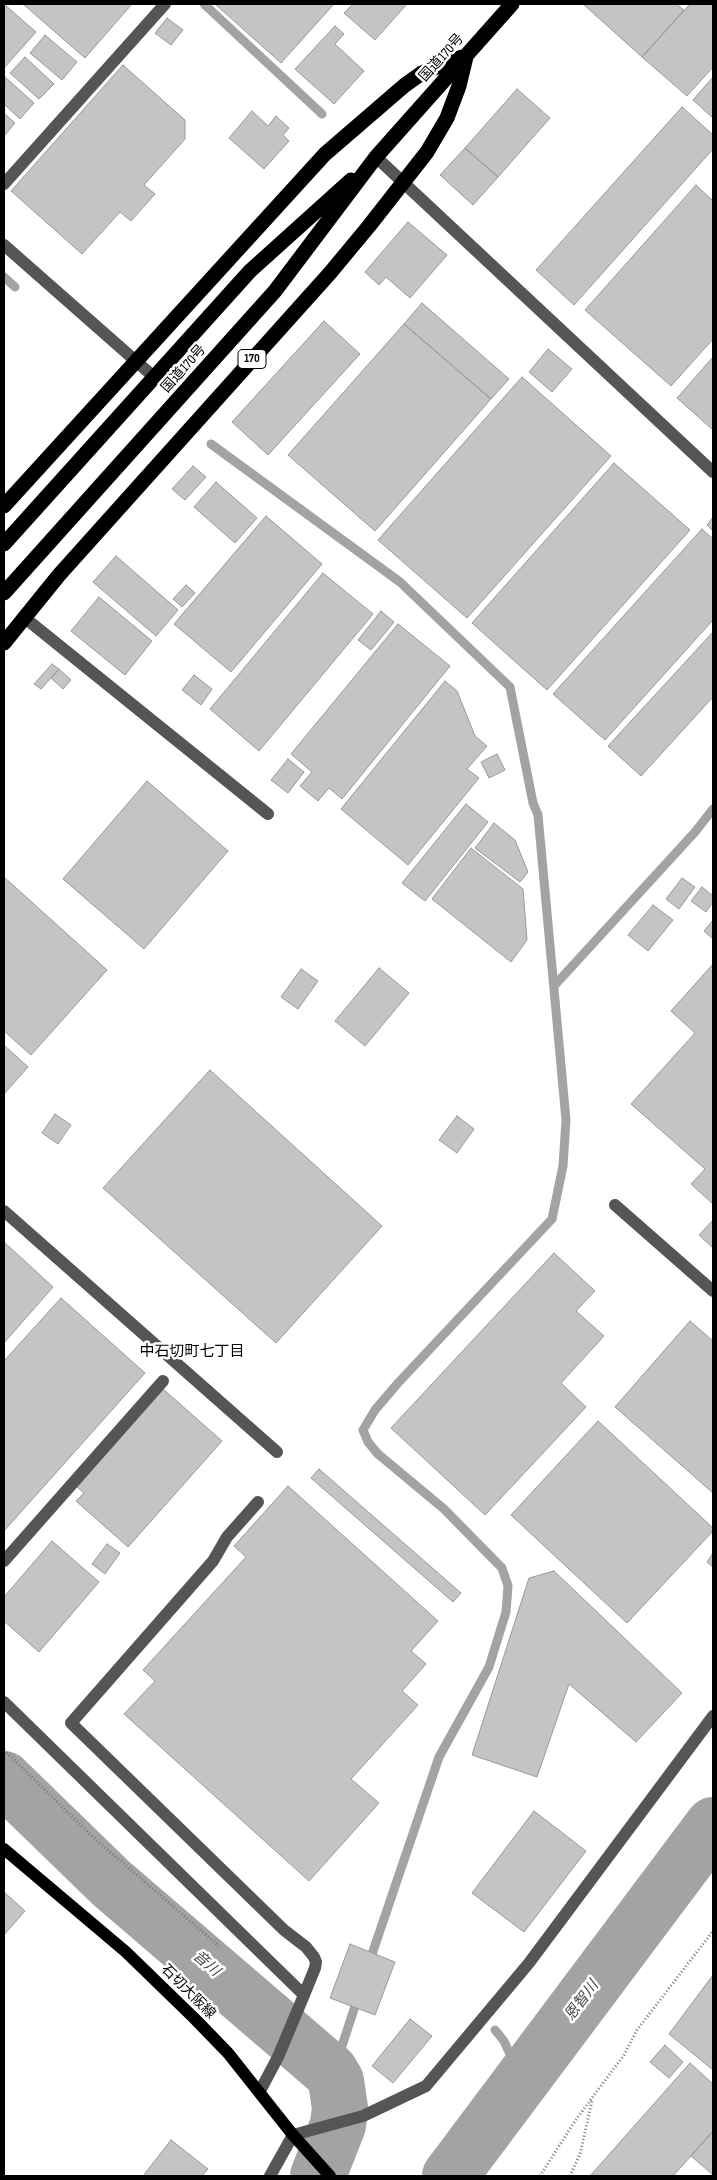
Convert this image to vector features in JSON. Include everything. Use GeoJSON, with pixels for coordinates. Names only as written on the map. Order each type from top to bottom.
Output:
{"type":"FeatureCollection","features":[{"type":"Feature","properties":{"kind":"highway","name":"国道170号"},"geometry":{"type":"LineString","coordinates":[[4,593],[275,291],[376,157],[512,4]]}},
{"type":"Feature","properties":{"kind":"highway","name":"170"},"geometry":{"type":"LineString","coordinates":[[4,643],[59,575],[131,493],[330,273],[427,152],[447,118],[459,86],[466,55]]}},
{"type":"Feature","properties":{"kind":"highway","name":"170"},"geometry":{"type":"LineString","coordinates":[[4,506],[325,154],[405,85],[422,74],[466,55]]}},
{"type":"Feature","properties":{"kind":"highway","name":"国道170号"},"geometry":{"type":"LineString","coordinates":[[4,544],[250,271],[376,157]]}},
{"type":"Feature","properties":{"kind":"main road","name":"石切大阪線"},"geometry":{"type":"LineString","coordinates":[[4,1849],[126,1952],[228,2053],[293,2134],[330,2176]]}},
{"type":"Feature","properties":{"kind":"street"},"geometry":{"type":"LineString","coordinates":[[4,184],[165,4]]}},
{"type":"Feature","properties":{"kind":"street"},"geometry":{"type":"LineString","coordinates":[[376,157],[713,472]]}},
{"type":"Feature","properties":{"kind":"street"},"geometry":{"type":"LineString","coordinates":[[4,245],[154,377]]}},
{"type":"Feature","properties":{"kind":"street"},"geometry":{"type":"LineString","coordinates":[[25,618],[268,814]]}},
{"type":"Feature","properties":{"kind":"street"},"geometry":{"type":"LineString","coordinates":[[614,1205],[713,1291]]}},
{"type":"Feature","properties":{"kind":"street"},"geometry":{"type":"LineString","coordinates":[[4,1211],[277,1452]]}},
{"type":"Feature","properties":{"kind":"street"},"geometry":{"type":"LineString","coordinates":[[4,1561],[163,1381]]}},
{"type":"Feature","properties":{"kind":"street"},"geometry":{"type":"LineString","coordinates":[[258,1502],[227,1537],[213,1561],[71,1723],[284,1930],[310,1951],[316,1962],[278,2057],[260,2091]]}},
{"type":"Feature","properties":{"kind":"street"},"geometry":{"type":"LineString","coordinates":[[4,1702],[304,1995]]}},
{"type":"Feature","properties":{"kind":"street"},"geometry":{"type":"LineString","coordinates":[[270,2176],[293,2134],[363,2116],[426,2086],[529,1963],[713,1716]]}},
{"type":"Feature","properties":{"kind":"path"},"geometry":{"type":"LineString","coordinates":[[4,1750],[95,1839],[223,1950]]}},
{"type":"Feature","properties":{"kind":"path"},"geometry":{"type":"LineString","coordinates":[[540,2176],[563,2139],[624,2055],[637,2030],[713,1931]]}},
{"type":"Feature","properties":{"kind":"path"},"geometry":{"type":"LineString","coordinates":[[570,2176],[580,2154],[592,2100]]}},
{"type":"Feature","properties":{"kind":"building"},"geometry":{"type":"Polygon","coordinates":[[[4,4],[36,32],[4,68],[4,4]]]}},
{"type":"Feature","properties":{"kind":"building"},"geometry":{"type":"Polygon","coordinates":[[[23,4],[132,4],[85,58],[23,4]]]}},
{"type":"Feature","properties":{"kind":"building"},"geometry":{"type":"Polygon","coordinates":[[[215,4],[334,4],[281,63],[215,4]]]}},
{"type":"Feature","properties":{"kind":"building"},"geometry":{"type":"Polygon","coordinates":[[[353,4],[407,4],[375,40],[344,13],[353,4]]]}},
{"type":"Feature","properties":{"kind":"building"},"geometry":{"type":"Polygon","coordinates":[[[583,4],[676,4],[684,10],[642,57],[583,4]]]}},
{"type":"Feature","properties":{"kind":"building"},"geometry":{"type":"Polygon","coordinates":[[[690,4],[713,4],[713,67],[687,96],[642,57],[690,4]]]}},
{"type":"Feature","properties":{"kind":"building"},"geometry":{"type":"Polygon","coordinates":[[[167,18],[183,30],[171,45],[155,33],[167,18]]]}},
{"type":"Feature","properties":{"kind":"building"},"geometry":{"type":"Polygon","coordinates":[[[335,26],[344,34],[335,44],[364,71],[334,104],[295,69],[335,26]]]}},
{"type":"Feature","properties":{"kind":"building"},"geometry":{"type":"Polygon","coordinates":[[[45,35],[77,62],[62,80],[30,53],[45,35]]]}},
{"type":"Feature","properties":{"kind":"building"},"geometry":{"type":"Polygon","coordinates":[[[25,57],[54,84],[39,99],[10,73],[25,57]]]}},
{"type":"Feature","properties":{"kind":"building"},"geometry":{"type":"Polygon","coordinates":[[[123,65],[185,120],[185,139],[144,185],[155,194],[131,221],[120,212],[82,254],[11,191],[123,65]]]}},
{"type":"Feature","properties":{"kind":"building"},"geometry":{"type":"Polygon","coordinates":[[[5,77],[34,103],[20,119],[4,104],[5,77]]]}},
{"type":"Feature","properties":{"kind":"building"},"geometry":{"type":"Polygon","coordinates":[[[713,77],[713,118],[693,100],[713,77]]]}},
{"type":"Feature","properties":{"kind":"building"},"geometry":{"type":"Polygon","coordinates":[[[517,89],[550,118],[498,177],[465,148],[517,89]]]}},
{"type":"Feature","properties":{"kind":"building"},"geometry":{"type":"Polygon","coordinates":[[[682,107],[713,135],[713,149],[574,305],[536,270],[682,107]]]}},
{"type":"Feature","properties":{"kind":"building"},"geometry":{"type":"Polygon","coordinates":[[[252,111],[268,126],[276,116],[289,128],[283,135],[289,141],[264,169],[229,138],[252,111]]]}},
{"type":"Feature","properties":{"kind":"building"},"geometry":{"type":"Polygon","coordinates":[[[4,113],[15,123],[4,136],[4,113]]]}},
{"type":"Feature","properties":{"kind":"building"},"geometry":{"type":"Polygon","coordinates":[[[465,148],[498,177],[473,205],[440,175],[465,148]]]}},
{"type":"Feature","properties":{"kind":"building"},"geometry":{"type":"Polygon","coordinates":[[[696,185],[713,201],[713,339],[671,386],[585,310],[696,185]]]}},
{"type":"Feature","properties":{"kind":"building"},"geometry":{"type":"Polygon","coordinates":[[[408,222],[447,255],[410,298],[386,277],[379,285],[365,272],[408,222]]]}},
{"type":"Feature","properties":{"kind":"building"},"geometry":{"type":"Polygon","coordinates":[[[422,303],[509,379],[491,399],[404,324],[422,303]]]}},
{"type":"Feature","properties":{"kind":"building"},"geometry":{"type":"Polygon","coordinates":[[[324,321],[360,354],[268,455],[232,422],[324,321]]]}},
{"type":"Feature","properties":{"kind":"building"},"geometry":{"type":"Polygon","coordinates":[[[404,324],[491,399],[375,531],[288,455],[404,324]]]}},
{"type":"Feature","properties":{"kind":"building"},"geometry":{"type":"Polygon","coordinates":[[[548,349],[572,369],[552,392],[529,372],[548,349]]]}},
{"type":"Feature","properties":{"kind":"building"},"geometry":{"type":"Polygon","coordinates":[[[713,357],[713,430],[677,398],[713,357]]]}},
{"type":"Feature","properties":{"kind":"building"},"geometry":{"type":"Polygon","coordinates":[[[522,377],[611,456],[467,618],[378,540],[522,377]]]}},
{"type":"Feature","properties":{"kind":"building"},"geometry":{"type":"Polygon","coordinates":[[[614,463],[690,530],[547,690],[472,623],[614,463]]]}},
{"type":"Feature","properties":{"kind":"building"},"geometry":{"type":"Polygon","coordinates":[[[193,466],[206,477],[185,500],[172,489],[193,466]]]}},
{"type":"Feature","properties":{"kind":"building"},"geometry":{"type":"Polygon","coordinates":[[[216,482],[257,518],[235,543],[194,507],[216,482]]]}},
{"type":"Feature","properties":{"kind":"building"},"geometry":{"type":"Polygon","coordinates":[[[266,516],[322,564],[231,672],[174,624],[266,516]]]}},
{"type":"Feature","properties":{"kind":"building"},"geometry":{"type":"Polygon","coordinates":[[[713,517],[713,531],[707,525],[713,517]]]}},
{"type":"Feature","properties":{"kind":"building"},"geometry":{"type":"Polygon","coordinates":[[[702,529],[713,539],[713,620],[605,740],[553,694],[702,529]]]}},
{"type":"Feature","properties":{"kind":"building"},"geometry":{"type":"Polygon","coordinates":[[[116,556],[178,610],[156,636],[93,582],[116,556]]]}},
{"type":"Feature","properties":{"kind":"building"},"geometry":{"type":"Polygon","coordinates":[[[323,573],[373,614],[259,751],[210,709],[323,573]]]}},
{"type":"Feature","properties":{"kind":"building"},"geometry":{"type":"Polygon","coordinates":[[[186,585],[195,593],[182,607],[173,599],[186,585]]]}},
{"type":"Feature","properties":{"kind":"building"},"geometry":{"type":"Polygon","coordinates":[[[99,597],[152,641],[125,675],[71,631],[99,597]]]}},
{"type":"Feature","properties":{"kind":"building"},"geometry":{"type":"Polygon","coordinates":[[[381,611],[394,622],[371,650],[358,640],[381,611]]]}},
{"type":"Feature","properties":{"kind":"building"},"geometry":{"type":"Polygon","coordinates":[[[398,624],[450,666],[342,799],[329,788],[318,801],[300,786],[312,772],[291,754],[398,624]]]}},
{"type":"Feature","properties":{"kind":"building"},"geometry":{"type":"Polygon","coordinates":[[[713,632],[713,697],[641,776],[608,746],[713,632]]]}},
{"type":"Feature","properties":{"kind":"building"},"geometry":{"type":"Polygon","coordinates":[[[52,664],[59,669],[41,689],[34,684],[52,664]]]}},
{"type":"Feature","properties":{"kind":"building"},"geometry":{"type":"Polygon","coordinates":[[[59,669],[71,680],[63,689],[51,678],[59,669]]]}},
{"type":"Feature","properties":{"kind":"building"},"geometry":{"type":"Polygon","coordinates":[[[194,675],[212,689],[201,705],[182,690],[194,675]]]}},
{"type":"Feature","properties":{"kind":"building"},"geometry":{"type":"Polygon","coordinates":[[[445,681],[457,691],[475,736],[487,746],[467,769],[479,778],[408,865],[341,809],[445,681]]]}},
{"type":"Feature","properties":{"kind":"building"},"geometry":{"type":"Polygon","coordinates":[[[497,754],[505,770],[489,778],[481,762],[497,754]]]}},
{"type":"Feature","properties":{"kind":"building"},"geometry":{"type":"Polygon","coordinates":[[[288,759],[304,772],[288,793],[271,780],[288,759]]]}},
{"type":"Feature","properties":{"kind":"building"},"geometry":{"type":"Polygon","coordinates":[[[147,781],[228,851],[144,949],[63,879],[147,781]]]}},
{"type":"Feature","properties":{"kind":"building"},"geometry":{"type":"Polygon","coordinates":[[[466,804],[488,822],[425,901],[402,883],[466,804]]]}},
{"type":"Feature","properties":{"kind":"building"},"geometry":{"type":"Polygon","coordinates":[[[494,823],[515,840],[528,872],[520,882],[475,848],[494,823]]]}},
{"type":"Feature","properties":{"kind":"building"},"geometry":{"type":"Polygon","coordinates":[[[471,848],[523,889],[527,940],[511,962],[432,899],[471,848]]]}},
{"type":"Feature","properties":{"kind":"building"},"geometry":{"type":"Polygon","coordinates":[[[4,877],[107,970],[31,1055],[4,1031],[4,877]]]}},
{"type":"Feature","properties":{"kind":"building"},"geometry":{"type":"Polygon","coordinates":[[[682,878],[695,887],[679,909],[666,899],[682,878]]]}},
{"type":"Feature","properties":{"kind":"building"},"geometry":{"type":"Polygon","coordinates":[[[702,887],[713,896],[713,902],[706,912],[691,901],[702,887]]]}},
{"type":"Feature","properties":{"kind":"building"},"geometry":{"type":"Polygon","coordinates":[[[653,905],[673,920],[648,951],[628,935],[653,905]]]}},
{"type":"Feature","properties":{"kind":"building"},"geometry":{"type":"Polygon","coordinates":[[[713,920],[713,939],[704,931],[713,920]]]}},
{"type":"Feature","properties":{"kind":"building"},"geometry":{"type":"Polygon","coordinates":[[[713,964],[713,1204],[691,1184],[705,1169],[631,1104],[695,1033],[671,1011],[713,964]]]}},
{"type":"Feature","properties":{"kind":"building"},"geometry":{"type":"Polygon","coordinates":[[[379,968],[409,993],[365,1046],[335,1021],[379,968]]]}},
{"type":"Feature","properties":{"kind":"building"},"geometry":{"type":"Polygon","coordinates":[[[301,969],[318,981],[298,1009],[281,997],[301,969]]]}},
{"type":"Feature","properties":{"kind":"building"},"geometry":{"type":"Polygon","coordinates":[[[4,1045],[28,1067],[4,1094],[4,1045]]]}},
{"type":"Feature","properties":{"kind":"building"},"geometry":{"type":"Polygon","coordinates":[[[210,1070],[382,1226],[276,1343],[103,1188],[210,1070]]]}},
{"type":"Feature","properties":{"kind":"building"},"geometry":{"type":"Polygon","coordinates":[[[55,1114],[71,1125],[58,1144],[42,1133],[55,1114]]]}},
{"type":"Feature","properties":{"kind":"building"},"geometry":{"type":"Polygon","coordinates":[[[457,1116],[474,1129],[457,1153],[439,1140],[457,1116]]]}},
{"type":"Feature","properties":{"kind":"building"},"geometry":{"type":"Polygon","coordinates":[[[713,1220],[713,1248],[699,1235],[713,1220]]]}},
{"type":"Feature","properties":{"kind":"building"},"geometry":{"type":"Polygon","coordinates":[[[4,1242],[53,1287],[4,1343],[4,1242]]]}},
{"type":"Feature","properties":{"kind":"building"},"geometry":{"type":"Polygon","coordinates":[[[554,1253],[595,1291],[576,1311],[604,1336],[561,1383],[586,1407],[485,1515],[391,1428],[554,1253]]]}},
{"type":"Feature","properties":{"kind":"building"},"geometry":{"type":"Polygon","coordinates":[[[61,1298],[145,1373],[4,1531],[4,1361],[61,1298]]]}},
{"type":"Feature","properties":{"kind":"building"},"geometry":{"type":"Polygon","coordinates":[[[690,1321],[713,1341],[713,1493],[615,1407],[690,1321]]]}},
{"type":"Feature","properties":{"kind":"building"},"geometry":{"type":"Polygon","coordinates":[[[163,1389],[222,1441],[128,1547],[76,1501],[84,1493],[76,1486],[163,1389]]]}},
{"type":"Feature","properties":{"kind":"building"},"geometry":{"type":"Polygon","coordinates":[[[598,1421],[713,1528],[713,1531],[627,1623],[511,1515],[598,1421]]]}},
{"type":"Feature","properties":{"kind":"building"},"geometry":{"type":"Polygon","coordinates":[[[319,1469],[461,1593],[453,1602],[311,1478],[319,1469]]]}},
{"type":"Feature","properties":{"kind":"building"},"geometry":{"type":"Polygon","coordinates":[[[288,1486],[438,1621],[411,1651],[426,1664],[402,1691],[418,1705],[351,1779],[379,1803],[309,1881],[124,1714],[155,1681],[143,1670],[246,1557],[234,1546],[288,1486]]]}},
{"type":"Feature","properties":{"kind":"building"},"geometry":{"type":"Polygon","coordinates":[[[52,1541],[99,1582],[39,1652],[4,1621],[4,1597],[52,1541]]]}},
{"type":"Feature","properties":{"kind":"building"},"geometry":{"type":"Polygon","coordinates":[[[107,1544],[120,1553],[105,1574],[92,1564],[107,1544]]]}},
{"type":"Feature","properties":{"kind":"building"},"geometry":{"type":"Polygon","coordinates":[[[713,1553],[713,1567],[707,1562],[713,1553]]]}},
{"type":"Feature","properties":{"kind":"building"},"geometry":{"type":"Polygon","coordinates":[[[554,1571],[682,1693],[636,1742],[569,1684],[537,1777],[472,1755],[529,1578],[554,1571]]]}},
{"type":"Feature","properties":{"kind":"building"},"geometry":{"type":"Polygon","coordinates":[[[534,1811],[586,1851],[524,1932],[472,1893],[534,1811]]]}},
{"type":"Feature","properties":{"kind":"building"},"geometry":{"type":"Polygon","coordinates":[[[4,1892],[25,1911],[4,1935],[4,1892]]]}},
{"type":"Feature","properties":{"kind":"building"},"geometry":{"type":"Polygon","coordinates":[[[350,1944],[395,1962],[375,2015],[330,1998],[350,1944]]]}},
{"type":"Feature","properties":{"kind":"building"},"geometry":{"type":"Polygon","coordinates":[[[713,1975],[713,2070],[669,2034],[713,1975]]]}},
{"type":"Feature","properties":{"kind":"building"},"geometry":{"type":"Polygon","coordinates":[[[410,2019],[432,2036],[393,2083],[372,2066],[410,2019]]]}},
{"type":"Feature","properties":{"kind":"building"},"geometry":{"type":"Polygon","coordinates":[[[665,2045],[683,2062],[669,2078],[650,2062],[665,2045]]]}},
{"type":"Feature","properties":{"kind":"building"},"geometry":{"type":"Polygon","coordinates":[[[690,2063],[713,2084],[713,2131],[691,2156],[673,2176],[590,2176],[690,2063]]]}},
{"type":"Feature","properties":{"kind":"building"},"geometry":{"type":"Polygon","coordinates":[[[713,2131],[713,2175],[691,2156],[713,2131]]]}},
{"type":"Feature","properties":{"kind":"building"},"geometry":{"type":"Polygon","coordinates":[[[171,2140],[208,2169],[202,2176],[143,2176],[171,2140]]]}},
{"type":"Feature","properties":{"kind":"waterway"},"geometry":{"type":"LineString","coordinates":[[204,4],[322,114]]}},
{"type":"Feature","properties":{"kind":"waterway"},"geometry":{"type":"LineString","coordinates":[[4,277],[15,287]]}},
{"type":"Feature","properties":{"kind":"waterway"},"geometry":{"type":"LineString","coordinates":[[211,444],[400,582],[510,687],[533,803],[538,815],[566,1120],[563,1166],[552,1219],[398,1383],[375,1410],[363,1430],[368,1442],[378,1454],[444,1509],[502,1568],[508,1586],[506,1612],[489,1667],[439,1757],[369,1963]]}},
{"type":"Feature","properties":{"kind":"waterway"},"geometry":{"type":"LineString","coordinates":[[554,986],[695,832],[713,809]]}},
{"type":"Feature","properties":{"kind":"waterway","name":"音川"},"geometry":{"type":"LineString","coordinates":[[4,1779],[111,1883],[330,2071],[336,2081],[340,2108],[338,2125],[318,2176]]}},
{"type":"Feature","properties":{"kind":"waterway","name":"恩智川"},"geometry":{"type":"LineString","coordinates":[[450,2176],[713,1825]]}},
{"type":"Feature","properties":{"kind":"waterway"},"geometry":{"type":"LineString","coordinates":[[330,2071],[340,2052],[358,1997]]}},
{"type":"Feature","properties":{"kind":"waterway"},"geometry":{"type":"LineString","coordinates":[[495,2030],[504,2041],[513,2061],[517,2087]]}},
{"type":"Feature","properties":{"kind":"waterway"},"geometry":{"type":"LineString","coordinates":[[307,2051],[310,2077]]}},
{"type":"Feature","properties":{"kind":"district","name":"中石切町七丁目"},"geometry":{"type":"Point","coordinates":[192,1352]}}]}
